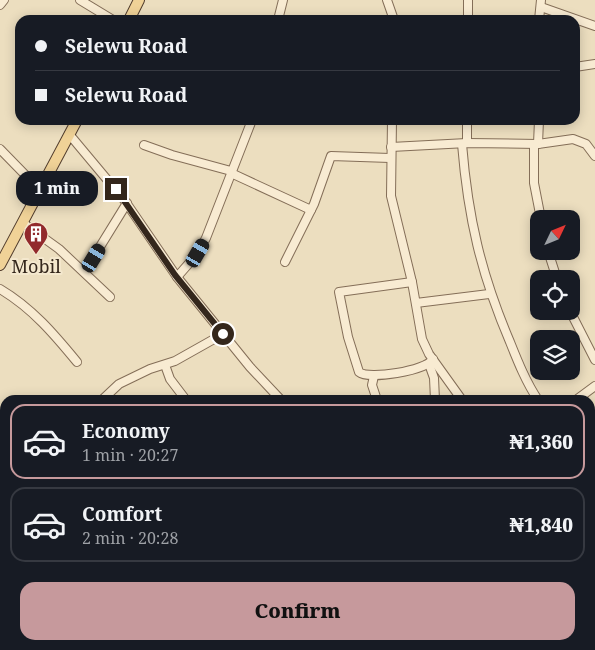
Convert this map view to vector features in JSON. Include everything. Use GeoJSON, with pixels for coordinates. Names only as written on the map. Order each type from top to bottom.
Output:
{"type":"FeatureCollection","features":[{"type":"Feature","properties":{"kind":"main road"},"geometry":{"type":"LineString","coordinates":[[132,15],[139,0]]}},
{"type":"Feature","properties":{"kind":"main road"},"geometry":{"type":"LineString","coordinates":[[0,265],[74,125]]}},
{"type":"Feature","properties":{"kind":"street"},"geometry":{"type":"LineString","coordinates":[[0,6],[4,0]]}},
{"type":"Feature","properties":{"kind":"street"},"geometry":{"type":"LineString","coordinates":[[80,0],[105,15]]}},
{"type":"Feature","properties":{"kind":"street"},"geometry":{"type":"LineString","coordinates":[[279,15],[283,0]]}},
{"type":"Feature","properties":{"kind":"street"},"geometry":{"type":"LineString","coordinates":[[387,0],[392,15]]}},
{"type":"Feature","properties":{"kind":"street"},"geometry":{"type":"LineString","coordinates":[[468,0],[468,15]]}},
{"type":"Feature","properties":{"kind":"street"},"geometry":{"type":"LineString","coordinates":[[541,3],[569,15]]}},
{"type":"Feature","properties":{"kind":"street"},"geometry":{"type":"LineString","coordinates":[[580,20],[595,26]]}},
{"type":"Feature","properties":{"kind":"street"},"geometry":{"type":"LineString","coordinates":[[580,66],[595,64]]}},
{"type":"Feature","properties":{"kind":"street"},"geometry":{"type":"LineString","coordinates":[[177,277],[198,253],[206,238],[250,125]]}},
{"type":"Feature","properties":{"kind":"street"},"geometry":{"type":"LineString","coordinates":[[392,125],[390,158],[392,207],[412,282],[422,339],[431,362],[435,395]]}},
{"type":"Feature","properties":{"kind":"street"},"geometry":{"type":"LineString","coordinates":[[466,125],[464,143],[474,236],[489,294],[518,362],[535,395]]}},
{"type":"Feature","properties":{"kind":"street"},"geometry":{"type":"LineString","coordinates":[[538,125],[534,183],[539,210]]}},
{"type":"Feature","properties":{"kind":"street"},"geometry":{"type":"LineString","coordinates":[[69,134],[127,203],[177,277],[223,334],[277,395]]}},
{"type":"Feature","properties":{"kind":"street"},"geometry":{"type":"LineString","coordinates":[[391,147],[464,143],[536,144],[573,139],[581,140],[595,156]]}},
{"type":"Feature","properties":{"kind":"street"},"geometry":{"type":"LineString","coordinates":[[144,144],[172,155],[231,172],[311,210]]}},
{"type":"Feature","properties":{"kind":"street"},"geometry":{"type":"LineString","coordinates":[[1,151],[40,190]]}},
{"type":"Feature","properties":{"kind":"street"},"geometry":{"type":"LineString","coordinates":[[285,262],[311,210],[331,156],[390,158]]}},
{"type":"Feature","properties":{"kind":"street"},"geometry":{"type":"LineString","coordinates":[[85,271],[127,203]]}},
{"type":"Feature","properties":{"kind":"street"},"geometry":{"type":"LineString","coordinates":[[22,223],[59,249],[85,271],[110,297]]}},
{"type":"Feature","properties":{"kind":"street"},"geometry":{"type":"LineString","coordinates":[[412,282],[339,292],[348,336],[359,372],[363,375],[374,376],[416,369],[431,362]]}},
{"type":"Feature","properties":{"kind":"street"},"geometry":{"type":"LineString","coordinates":[[0,289],[16,299],[51,329],[77,362]]}},
{"type":"Feature","properties":{"kind":"street"},"geometry":{"type":"LineString","coordinates":[[416,303],[489,294]]}},
{"type":"Feature","properties":{"kind":"street"},"geometry":{"type":"LineString","coordinates":[[575,320],[595,360]]}},
{"type":"Feature","properties":{"kind":"street"},"geometry":{"type":"LineString","coordinates":[[107,395],[119,384],[150,369],[193,353],[223,334]]}},
{"type":"Feature","properties":{"kind":"street"},"geometry":{"type":"LineString","coordinates":[[431,362],[458,395]]}},
{"type":"Feature","properties":{"kind":"street"},"geometry":{"type":"LineString","coordinates":[[165,365],[170,379],[182,395]]}},
{"type":"Feature","properties":{"kind":"street"},"geometry":{"type":"LineString","coordinates":[[374,376],[372,385],[375,395]]}},
{"type":"Feature","properties":{"kind":"street"},"geometry":{"type":"LineString","coordinates":[[583,395],[595,386]]}},
{"type":"Feature","properties":{"kind":"place","name":"Mobil"},"geometry":{"type":"Point","coordinates":[36,255]}},
{"type":"Feature","properties":{"kind":"route"},"geometry":{"type":"LineString","coordinates":[[116,189],[175,275],[223,334]]}}]}
